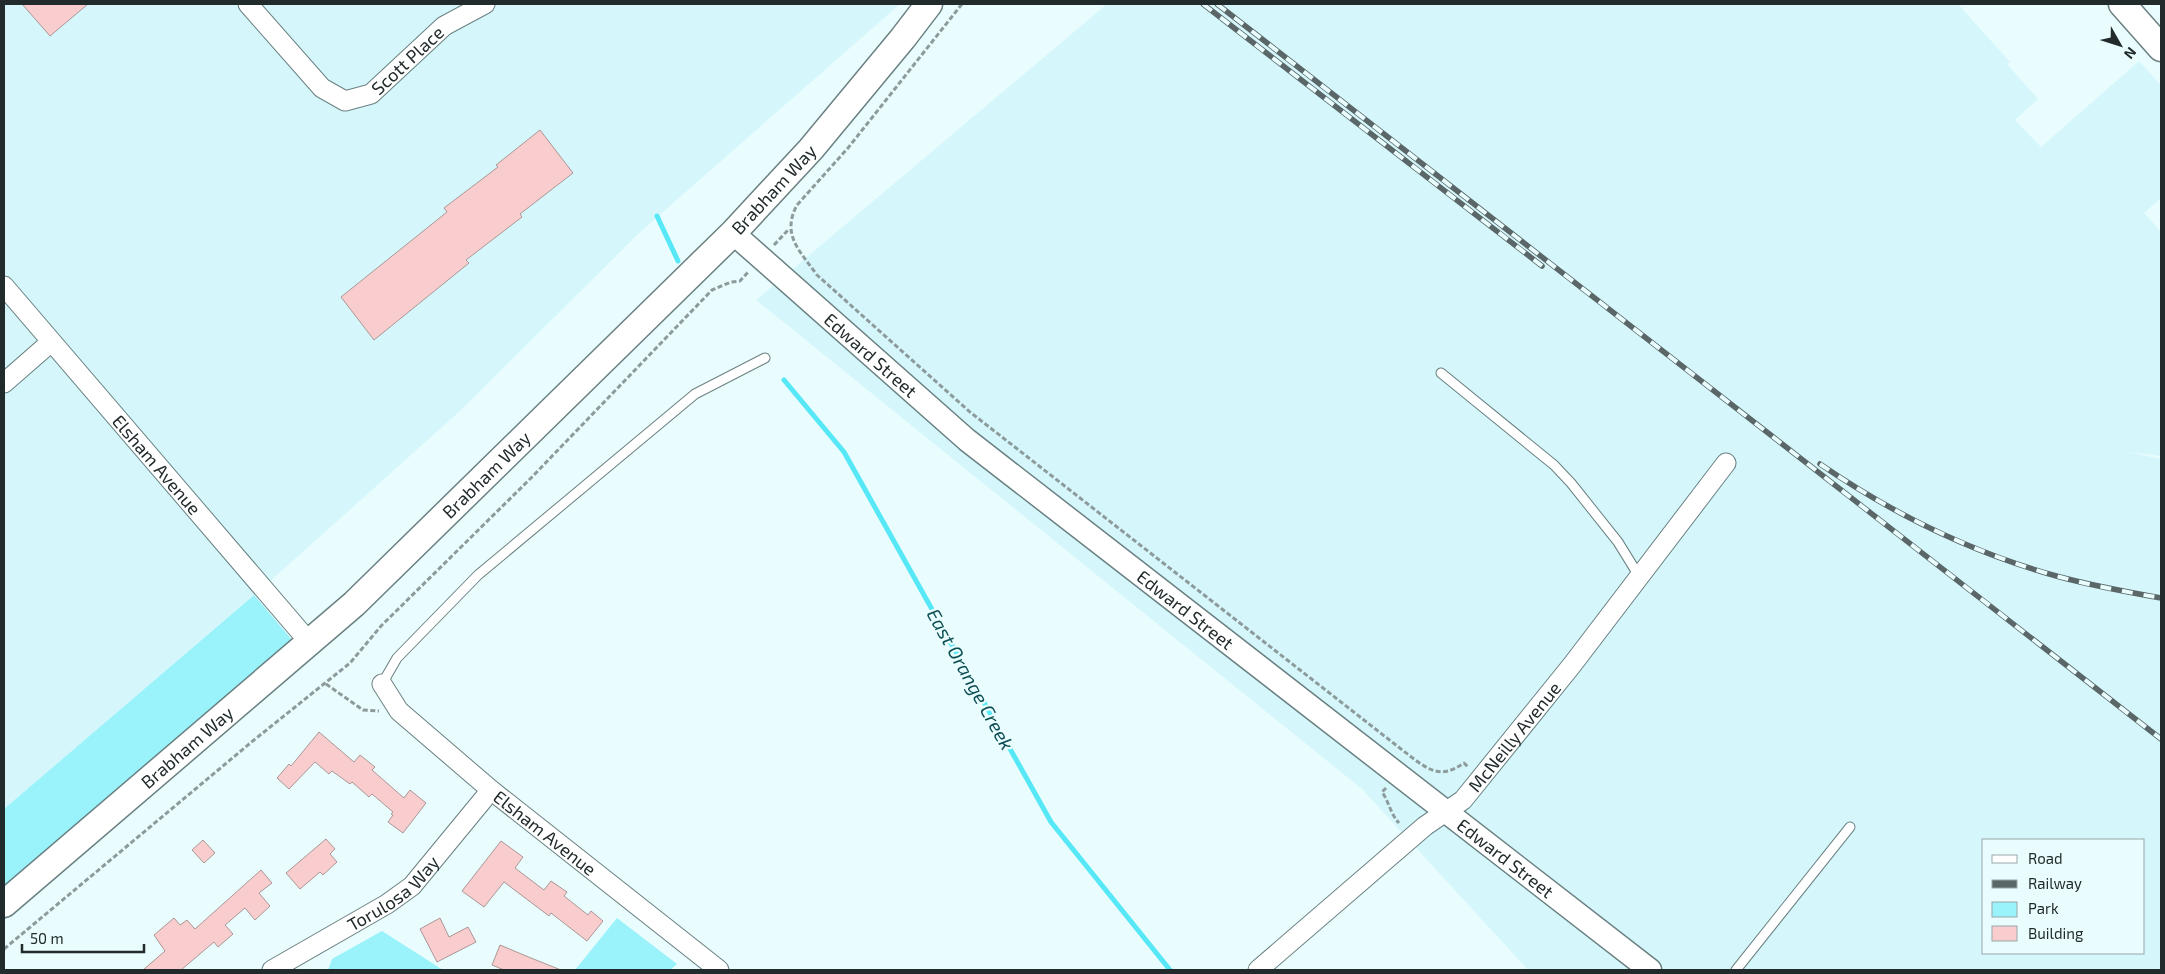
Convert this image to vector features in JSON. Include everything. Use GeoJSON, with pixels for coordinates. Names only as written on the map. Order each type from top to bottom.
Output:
{"type":"FeatureCollection","features":[{"type":"Feature","properties":{"kind":"main road","name":"Brabham Way"},"geometry":{"type":"LineString","coordinates":[[4,904],[354,604],[733,233],[811,149],[929,4]]}},
{"type":"Feature","properties":{"kind":"main road"},"geometry":{"type":"LineString","coordinates":[[2122,4],[2161,48]]}},
{"type":"Feature","properties":{"kind":"street","name":"Scott Place"},"geometry":{"type":"LineString","coordinates":[[248,4],[322,88],[345,102],[371,94],[444,26],[484,4]]}},
{"type":"Feature","properties":{"kind":"street","name":"Edward Street"},"geometry":{"type":"LineString","coordinates":[[733,233],[967,440],[1650,970]]}},
{"type":"Feature","properties":{"kind":"street","name":"Elsham Avenue"},"geometry":{"type":"LineString","coordinates":[[4,286],[310,643]]}},
{"type":"Feature","properties":{"kind":"street"},"geometry":{"type":"LineString","coordinates":[[4,383],[51,342]]}},
{"type":"Feature","properties":{"kind":"street","name":"McNeilly Avenue"},"geometry":{"type":"LineString","coordinates":[[1258,970],[1425,826],[1462,800],[1572,665],[1726,462]]}},
{"type":"Feature","properties":{"kind":"street","name":"Elsham Avenue"},"geometry":{"type":"LineString","coordinates":[[382,684],[399,711],[491,790],[719,970]]}},
{"type":"Feature","properties":{"kind":"street","name":"Torulosa Way"},"geometry":{"type":"LineString","coordinates":[[284,967],[387,904],[412,886],[491,790]]}},
{"type":"Feature","properties":{"kind":"lane"},"geometry":{"type":"LineString","coordinates":[[382,684],[397,658],[478,575],[695,394],[765,358]]}},
{"type":"Feature","properties":{"kind":"lane"},"geometry":{"type":"LineString","coordinates":[[1441,373],[1554,465],[1571,483],[1618,542],[1639,576]]}},
{"type":"Feature","properties":{"kind":"lane"},"geometry":{"type":"LineString","coordinates":[[1736,970],[1850,828]]}},
{"type":"Feature","properties":{"kind":"path"},"geometry":{"type":"LineString","coordinates":[[962,4],[848,148],[797,205],[791,216],[789,229],[798,249],[817,275],[970,412],[1425,767],[1438,772],[1454,770],[1464,763],[1480,778]]}},
{"type":"Feature","properties":{"kind":"path"},"geometry":{"type":"LineString","coordinates":[[4,949],[254,740],[350,663],[381,626],[531,478],[712,290],[731,282],[740,281],[789,229]]}},
{"type":"Feature","properties":{"kind":"path"},"geometry":{"type":"LineString","coordinates":[[326,684],[363,710],[399,711]]}},
{"type":"Feature","properties":{"kind":"shaded area"},"geometry":{"type":"Polygon","coordinates":[[[4,4],[900,4],[639,233],[461,410],[285,568],[4,809],[4,4]]]}},
{"type":"Feature","properties":{"kind":"shaded area"},"geometry":{"type":"Polygon","coordinates":[[[1107,4],[1958,4],[2010,62],[2007,64],[2038,99],[2015,120],[2041,147],[2139,61],[2161,85],[2161,198],[2144,213],[2161,232],[2161,456],[2128,452],[2161,459],[2161,970],[1528,970],[1362,789],[756,300],[1107,4]]]}},
{"type":"Feature","properties":{"kind":"green space"},"geometry":{"type":"Polygon","coordinates":[[[254,595],[293,641],[4,890],[4,809],[254,595]]]}},
{"type":"Feature","properties":{"kind":"green space"},"geometry":{"type":"Polygon","coordinates":[[[617,918],[677,964],[670,970],[575,970],[617,918]]]}},
{"type":"Feature","properties":{"kind":"green space"},"geometry":{"type":"Polygon","coordinates":[[[382,931],[443,970],[328,970],[332,959],[382,931]]]}},
{"type":"Feature","properties":{"kind":"building"},"geometry":{"type":"Polygon","coordinates":[[[22,4],[88,4],[50,36],[22,4]]]}},
{"type":"Feature","properties":{"kind":"building"},"geometry":{"type":"Polygon","coordinates":[[[540,130],[573,173],[520,214],[522,217],[466,260],[469,263],[374,340],[341,297],[447,212],[444,208],[498,167],[496,165],[540,130]]]}},
{"type":"Feature","properties":{"kind":"building"},"geometry":{"type":"Polygon","coordinates":[[[319,732],[354,762],[360,755],[375,767],[372,770],[404,798],[410,790],[426,803],[403,833],[388,822],[393,812],[372,794],[369,797],[352,782],[350,784],[332,771],[329,774],[315,762],[289,789],[277,778],[289,764],[291,766],[319,732]]]}},
{"type":"Feature","properties":{"kind":"building"},"geometry":{"type":"Polygon","coordinates":[[[326,839],[335,849],[330,854],[337,862],[323,875],[320,872],[300,889],[286,873],[326,839]]]}},
{"type":"Feature","properties":{"kind":"building"},"geometry":{"type":"Polygon","coordinates":[[[203,840],[215,853],[204,863],[192,850],[203,840]]]}},
{"type":"Feature","properties":{"kind":"building"},"geometry":{"type":"Polygon","coordinates":[[[501,841],[523,857],[515,868],[544,890],[551,881],[567,892],[564,896],[588,915],[591,911],[603,921],[587,941],[551,913],[549,916],[504,882],[484,907],[462,891],[501,841]]]}},
{"type":"Feature","properties":{"kind":"building"},"geometry":{"type":"Polygon","coordinates":[[[261,870],[272,883],[259,893],[270,906],[255,920],[245,908],[225,925],[233,934],[218,947],[214,942],[181,970],[143,970],[165,951],[154,935],[174,918],[180,925],[187,920],[195,929],[261,870]]]}},
{"type":"Feature","properties":{"kind":"building"},"geometry":{"type":"Polygon","coordinates":[[[440,918],[449,937],[468,927],[476,942],[437,962],[420,929],[440,918]]]}},
{"type":"Feature","properties":{"kind":"building"},"geometry":{"type":"Polygon","coordinates":[[[500,945],[561,970],[504,970],[492,965],[500,945]]]}},
{"type":"Feature","properties":{"kind":"waterway","name":"East Orange Creek"},"geometry":{"type":"LineString","coordinates":[[657,216],[678,261]]}},
{"type":"Feature","properties":{"kind":"waterway","name":"East Orange Creek"},"geometry":{"type":"LineString","coordinates":[[784,380],[844,452],[1051,822],[1170,970]]}},
{"type":"Feature","properties":{"kind":"railway"},"geometry":{"type":"LineString","coordinates":[[1203,4],[1542,266]]}},
{"type":"Feature","properties":{"kind":"railway"},"geometry":{"type":"LineString","coordinates":[[1217,4],[2161,739]]}},
{"type":"Feature","properties":{"kind":"railway"},"geometry":{"type":"LineString","coordinates":[[1820,464],[1876,500],[1906,516],[1997,557],[2028,568],[2073,580],[2161,598]]}}]}
